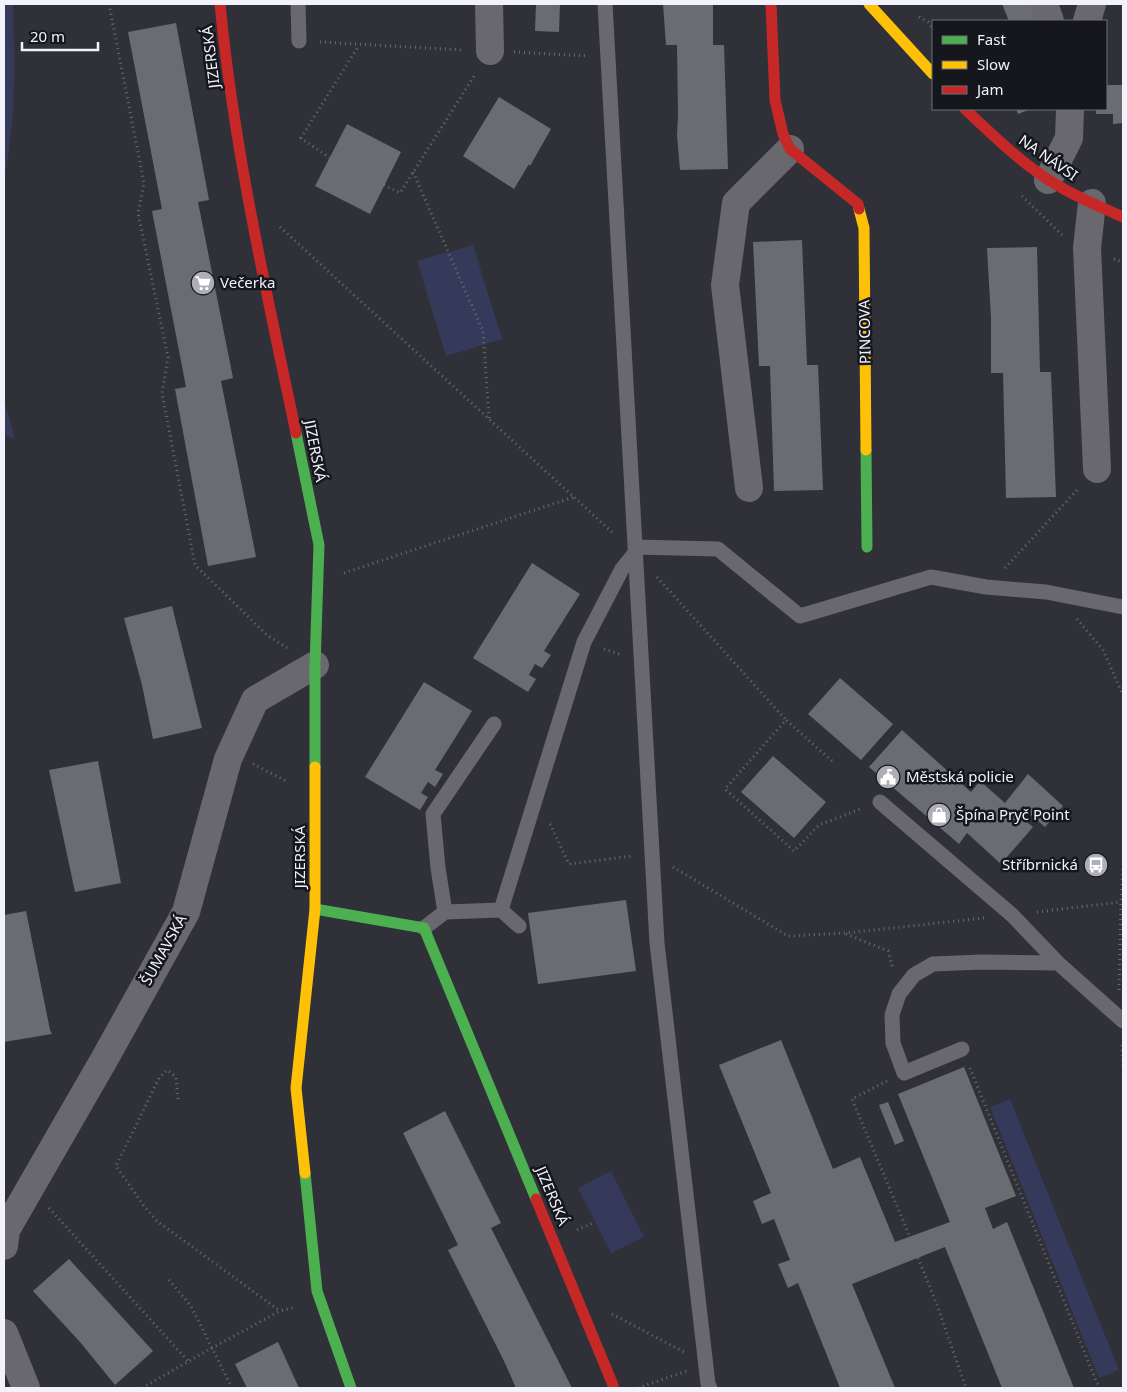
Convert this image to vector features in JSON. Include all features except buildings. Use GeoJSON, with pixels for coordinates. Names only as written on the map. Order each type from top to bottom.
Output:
{"type":"FeatureCollection","features":[{"type":"Feature","properties":{"kind":"street","name":"JIZERSKÁ"},"geometry":{"type":"LineString","coordinates":[[220,4],[226,68],[247,196],[319,545],[316,665],[315,909],[296,1088],[317,1291],[351,1388]]}},
{"type":"Feature","properties":{"kind":"street"},"geometry":{"type":"LineString","coordinates":[[489,4],[490,51]]}},
{"type":"Feature","properties":{"kind":"street"},"geometry":{"type":"LineString","coordinates":[[749,488],[725,285],[736,203],[790,149],[775,100],[771,4]]}},
{"type":"Feature","properties":{"kind":"street"},"geometry":{"type":"LineString","coordinates":[[869,4],[932,73]]}},
{"type":"Feature","properties":{"kind":"street"},"geometry":{"type":"LineString","coordinates":[[1044,4],[1050,20]]}},
{"type":"Feature","properties":{"kind":"street"},"geometry":{"type":"LineString","coordinates":[[1088,20],[1092,4]]}},
{"type":"Feature","properties":{"kind":"street","name":"NA NÁVSI"},"geometry":{"type":"LineString","coordinates":[[966,110],[1001,143],[1048,180],[1092,204],[1123,217]]}},
{"type":"Feature","properties":{"kind":"street"},"geometry":{"type":"LineString","coordinates":[[1048,180],[1069,138],[1070,110]]}},
{"type":"Feature","properties":{"kind":"street","name":"PINCOVA"},"geometry":{"type":"LineString","coordinates":[[790,149],[858,204],[864,228],[867,547]]}},
{"type":"Feature","properties":{"kind":"street"},"geometry":{"type":"LineString","coordinates":[[1092,204],[1087,248],[1096,468]]}},
{"type":"Feature","properties":{"kind":"street","name":"ŠUMAVSKÁ"},"geometry":{"type":"LineString","coordinates":[[4,1246],[6,1230],[186,912],[230,753],[255,700],[316,665]]}},
{"type":"Feature","properties":{"kind":"street","name":"JIZERSKÁ"},"geometry":{"type":"LineString","coordinates":[[315,909],[424,928],[614,1384]]}},
{"type":"Feature","properties":{"kind":"street"},"geometry":{"type":"LineString","coordinates":[[4,1333],[26,1388]]}},
{"type":"Feature","properties":{"kind":"lane"},"geometry":{"type":"LineString","coordinates":[[298,4],[299,41]]}},
{"type":"Feature","properties":{"kind":"lane"},"geometry":{"type":"LineString","coordinates":[[605,4],[657,943],[710,1388]]}},
{"type":"Feature","properties":{"kind":"lane"},"geometry":{"type":"LineString","coordinates":[[635,550],[718,549],[800,616],[931,577],[986,587],[1046,592],[1123,607]]}},
{"type":"Feature","properties":{"kind":"lane"},"geometry":{"type":"LineString","coordinates":[[501,910],[584,642],[622,569],[635,550]]}},
{"type":"Feature","properties":{"kind":"lane"},"geometry":{"type":"LineString","coordinates":[[445,912],[438,868],[433,814],[494,724]]}},
{"type":"Feature","properties":{"kind":"lane"},"geometry":{"type":"LineString","coordinates":[[880,802],[1012,914],[1058,963],[1123,1021]]}},
{"type":"Feature","properties":{"kind":"lane"},"geometry":{"type":"LineString","coordinates":[[424,928],[445,912],[501,910],[518,926]]}},
{"type":"Feature","properties":{"kind":"lane"},"geometry":{"type":"LineString","coordinates":[[962,1049],[904,1073],[893,1043],[892,1015],[899,994],[914,975],[933,964],[982,962],[1058,963]]}},
{"type":"Feature","properties":{"kind":"path"},"geometry":{"type":"LineString","coordinates":[[109,4],[144,183],[138,213],[168,356],[162,393],[195,565],[267,635],[316,665]]}},
{"type":"Feature","properties":{"kind":"path"},"geometry":{"type":"LineString","coordinates":[[299,41],[608,57]]}},
{"type":"Feature","properties":{"kind":"path"},"geometry":{"type":"LineString","coordinates":[[330,158],[301,138],[359,44]]}},
{"type":"Feature","properties":{"kind":"path"},"geometry":{"type":"LineString","coordinates":[[384,185],[400,192],[490,51]]}},
{"type":"Feature","properties":{"kind":"path"},"geometry":{"type":"LineString","coordinates":[[413,172],[484,331],[489,418]]}},
{"type":"Feature","properties":{"kind":"path"},"geometry":{"type":"LineString","coordinates":[[276,223],[574,497],[635,550],[786,720],[832,761]]}},
{"type":"Feature","properties":{"kind":"path"},"geometry":{"type":"LineString","coordinates":[[986,587],[1096,468]]}},
{"type":"Feature","properties":{"kind":"path"},"geometry":{"type":"LineString","coordinates":[[318,582],[574,497]]}},
{"type":"Feature","properties":{"kind":"path"},"geometry":{"type":"LineString","coordinates":[[1046,592],[1075,618],[1103,650],[1123,695]]}},
{"type":"Feature","properties":{"kind":"path"},"geometry":{"type":"LineString","coordinates":[[584,642],[641,661]]}},
{"type":"Feature","properties":{"kind":"path"},"geometry":{"type":"LineString","coordinates":[[786,720],[725,789],[794,851],[819,825],[880,802]]}},
{"type":"Feature","properties":{"kind":"path"},"geometry":{"type":"LineString","coordinates":[[230,753],[315,795]]}},
{"type":"Feature","properties":{"kind":"path"},"geometry":{"type":"LineString","coordinates":[[536,796],[569,864],[652,854],[788,936],[846,933],[992,917]]}},
{"type":"Feature","properties":{"kind":"path"},"geometry":{"type":"LineString","coordinates":[[1119,995],[1123,865]]}},
{"type":"Feature","properties":{"kind":"path"},"geometry":{"type":"LineString","coordinates":[[1032,913],[1121,902]]}},
{"type":"Feature","properties":{"kind":"path"},"geometry":{"type":"LineString","coordinates":[[846,933],[888,951],[899,994]]}},
{"type":"Feature","properties":{"kind":"path"},"geometry":{"type":"LineString","coordinates":[[1122,1045],[1123,1069]]}},
{"type":"Feature","properties":{"kind":"path"},"geometry":{"type":"LineString","coordinates":[[962,1049],[1099,1388]]}},
{"type":"Feature","properties":{"kind":"path"},"geometry":{"type":"LineString","coordinates":[[178,1100],[176,1077],[167,1070],[159,1078],[116,1166],[157,1221],[280,1311]]}},
{"type":"Feature","properties":{"kind":"path"},"geometry":{"type":"LineString","coordinates":[[904,1073],[852,1098],[910,1237]]}},
{"type":"Feature","properties":{"kind":"path"},"geometry":{"type":"LineString","coordinates":[[30,1188],[188,1361]]}},
{"type":"Feature","properties":{"kind":"path"},"geometry":{"type":"LineString","coordinates":[[918,1258],[937,1305],[966,1388]]}},
{"type":"Feature","properties":{"kind":"path"},"geometry":{"type":"LineString","coordinates":[[169,1280],[191,1306],[232,1388]]}},
{"type":"Feature","properties":{"kind":"path"},"geometry":{"type":"LineString","coordinates":[[142,1388],[280,1311],[321,1300]]}},
{"type":"Feature","properties":{"kind":"path"},"geometry":{"type":"LineString","coordinates":[[611,1313],[706,1365]]}},
{"type":"Feature","properties":{"kind":"path"},"geometry":{"type":"LineString","coordinates":[[638,1388],[706,1365]]}},
{"type":"Feature","properties":{"kind":"shaded area"},"geometry":{"type":"Polygon","coordinates":[[[4,4],[13,4],[14,70],[11,136],[4,180],[4,4]]]}},
{"type":"Feature","properties":{"kind":"shaded area"},"geometry":{"type":"Polygon","coordinates":[[[473,245],[502,339],[446,356],[417,261],[473,245]]]}},
{"type":"Feature","properties":{"kind":"shaded area"},"geometry":{"type":"Polygon","coordinates":[[[4,398],[15,440],[4,434],[4,398]]]}},
{"type":"Feature","properties":{"kind":"shaded area"},"geometry":{"type":"Polygon","coordinates":[[[1010,1099],[1119,1370],[1099,1378],[990,1107],[1010,1099]]]}},
{"type":"Feature","properties":{"kind":"shaded area"},"geometry":{"type":"Polygon","coordinates":[[[611,1171],[644,1237],[611,1253],[578,1188],[611,1171]]]}},
{"type":"Feature","properties":{"kind":"traffic: fast"},"geometry":{"type":"LineString","coordinates":[[296,433],[319,545],[315,665],[315,767]]}},
{"type":"Feature","properties":{"kind":"traffic: fast"},"geometry":{"type":"LineString","coordinates":[[866,450],[867,547]]}},
{"type":"Feature","properties":{"kind":"traffic: fast"},"geometry":{"type":"LineString","coordinates":[[315,909],[424,928],[536,1199]]}},
{"type":"Feature","properties":{"kind":"traffic: fast"},"geometry":{"type":"LineString","coordinates":[[305,1173],[317,1291],[351,1388]]}},
{"type":"Feature","properties":{"kind":"traffic: slow"},"geometry":{"type":"LineString","coordinates":[[869,4],[932,73]]}},
{"type":"Feature","properties":{"kind":"traffic: slow"},"geometry":{"type":"LineString","coordinates":[[859,209],[864,228],[866,450]]}},
{"type":"Feature","properties":{"kind":"traffic: slow"},"geometry":{"type":"LineString","coordinates":[[305,1173],[296,1088],[315,909],[315,767]]}},
{"type":"Feature","properties":{"kind":"traffic: jam"},"geometry":{"type":"LineString","coordinates":[[220,4],[242,166],[262,273],[296,433]]}},
{"type":"Feature","properties":{"kind":"traffic: jam"},"geometry":{"type":"LineString","coordinates":[[771,4],[775,100],[783,134],[790,149],[858,204],[859,209]]}},
{"type":"Feature","properties":{"kind":"traffic: jam"},"geometry":{"type":"LineString","coordinates":[[966,110],[1009,150],[1044,177],[1073,194],[1123,217]]}},
{"type":"Feature","properties":{"kind":"traffic: jam"},"geometry":{"type":"LineString","coordinates":[[536,1199],[613,1385]]}},
{"type":"Feature","properties":{"kind":"place","name":"Večerka"},"geometry":{"type":"Point","coordinates":[203,283]}},
{"type":"Feature","properties":{"kind":"place","name":"Městská policie"},"geometry":{"type":"Point","coordinates":[888,777]}},
{"type":"Feature","properties":{"kind":"place","name":"Špína Pryč Point"},"geometry":{"type":"Point","coordinates":[939,815]}},
{"type":"Feature","properties":{"kind":"place","name":"Stříbrnická"},"geometry":{"type":"Point","coordinates":[1096,865]}}]}
